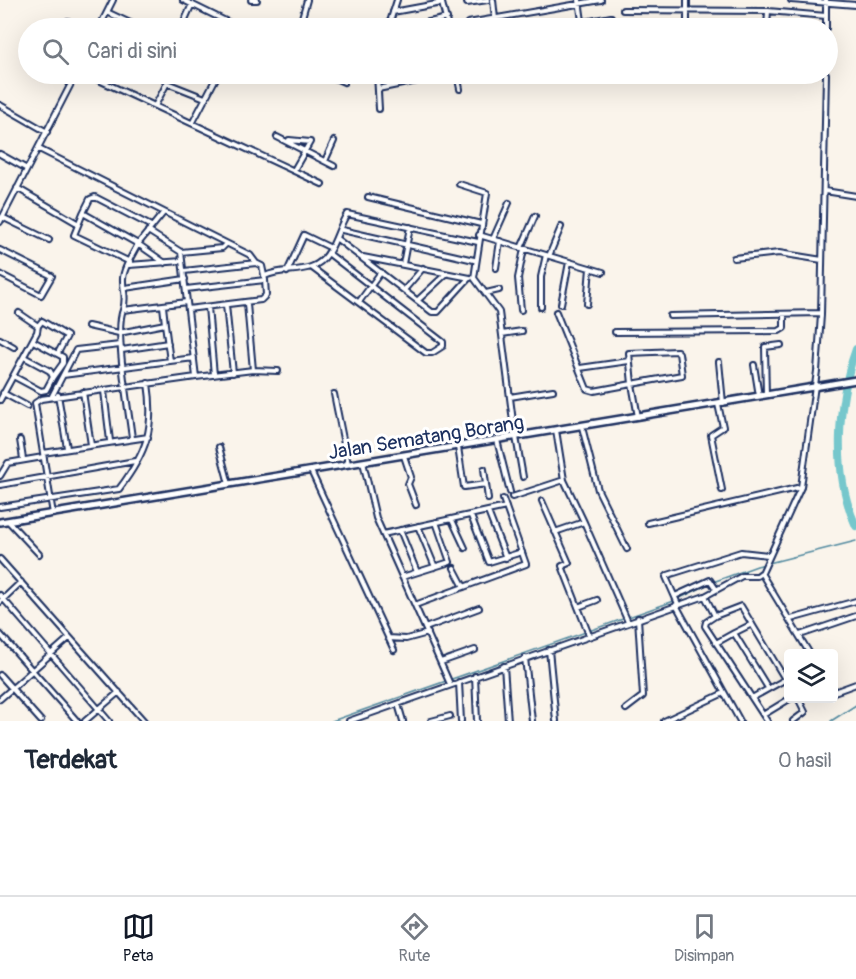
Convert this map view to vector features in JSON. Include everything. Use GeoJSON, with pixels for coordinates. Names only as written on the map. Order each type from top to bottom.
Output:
{"type":"FeatureCollection","features":[{"type":"Feature","properties":{"kind":"street"},"geometry":{"type":"LineString","coordinates":[[104,18],[112,0]]}},
{"type":"Feature","properties":{"kind":"street"},"geometry":{"type":"LineString","coordinates":[[183,0],[220,18]]}},
{"type":"Feature","properties":{"kind":"street"},"geometry":{"type":"LineString","coordinates":[[186,18],[196,0]]}},
{"type":"Feature","properties":{"kind":"street"},"geometry":{"type":"LineString","coordinates":[[251,0],[257,0]]}},
{"type":"Feature","properties":{"kind":"street"},"geometry":{"type":"LineString","coordinates":[[302,18],[307,0]]}},
{"type":"Feature","properties":{"kind":"street"},"geometry":{"type":"LineString","coordinates":[[391,18],[397,0]]}},
{"type":"Feature","properties":{"kind":"street"},"geometry":{"type":"LineString","coordinates":[[436,0],[442,2]]}},
{"type":"Feature","properties":{"kind":"street"},"geometry":{"type":"LineString","coordinates":[[467,3],[490,0],[495,18],[601,0]]}},
{"type":"Feature","properties":{"kind":"street"},"geometry":{"type":"LineString","coordinates":[[687,0],[687,18]]}},
{"type":"Feature","properties":{"kind":"street"},"geometry":{"type":"LineString","coordinates":[[791,0],[856,5]]}},
{"type":"Feature","properties":{"kind":"street"},"geometry":{"type":"LineString","coordinates":[[393,12],[442,2]]}},
{"type":"Feature","properties":{"kind":"street"},"geometry":{"type":"LineString","coordinates":[[442,2],[447,18]]}},
{"type":"Feature","properties":{"kind":"street"},"geometry":{"type":"LineString","coordinates":[[579,2],[582,18]]}},
{"type":"Feature","properties":{"kind":"street"},"geometry":{"type":"LineString","coordinates":[[622,10],[768,11],[826,16],[826,2]]}},
{"type":"Feature","properties":{"kind":"street"},"geometry":{"type":"LineString","coordinates":[[768,11],[768,18]]}},
{"type":"Feature","properties":{"kind":"street"},"geometry":{"type":"LineString","coordinates":[[107,12],[120,18]]}},
{"type":"Feature","properties":{"kind":"street"},"geometry":{"type":"LineString","coordinates":[[49,240],[1,219],[71,84]]}},
{"type":"Feature","properties":{"kind":"street"},"geometry":{"type":"LineString","coordinates":[[109,84],[322,184]]}},
{"type":"Feature","properties":{"kind":"street"},"geometry":{"type":"LineString","coordinates":[[156,104],[166,84]]}},
{"type":"Feature","properties":{"kind":"street"},"geometry":{"type":"LineString","coordinates":[[170,84],[206,98]]}},
{"type":"Feature","properties":{"kind":"street"},"geometry":{"type":"LineString","coordinates":[[193,122],[213,84]]}},
{"type":"Feature","properties":{"kind":"street"},"geometry":{"type":"LineString","coordinates":[[378,84],[379,109]]}},
{"type":"Feature","properties":{"kind":"street"},"geometry":{"type":"LineString","coordinates":[[378,89],[402,84]]}},
{"type":"Feature","properties":{"kind":"street"},"geometry":{"type":"LineString","coordinates":[[459,84],[460,89]]}},
{"type":"Feature","properties":{"kind":"street"},"geometry":{"type":"LineString","coordinates":[[676,601],[705,596],[714,585],[742,576],[757,576],[762,571],[801,487],[820,348],[826,84]]}},
{"type":"Feature","properties":{"kind":"street"},"geometry":{"type":"LineString","coordinates":[[0,105],[47,132]]}},
{"type":"Feature","properties":{"kind":"street"},"geometry":{"type":"LineString","coordinates":[[277,137],[307,150],[334,166]]}},
{"type":"Feature","properties":{"kind":"street"},"geometry":{"type":"LineString","coordinates":[[286,140],[308,141],[307,150],[294,170]]}},
{"type":"Feature","properties":{"kind":"street"},"geometry":{"type":"LineString","coordinates":[[325,161],[334,141]]}},
{"type":"Feature","properties":{"kind":"street"},"geometry":{"type":"LineString","coordinates":[[39,149],[250,255],[256,263],[262,266],[265,278],[263,299],[188,309]]}},
{"type":"Feature","properties":{"kind":"street"},"geometry":{"type":"LineString","coordinates":[[0,154],[27,169]]}},
{"type":"Feature","properties":{"kind":"street"},"geometry":{"type":"LineString","coordinates":[[337,239],[436,312],[472,278],[487,193],[459,184]]}},
{"type":"Feature","properties":{"kind":"street"},"geometry":{"type":"LineString","coordinates":[[17,188],[77,223]]}},
{"type":"Feature","properties":{"kind":"street"},"geometry":{"type":"LineString","coordinates":[[825,191],[856,196]]}},
{"type":"Feature","properties":{"kind":"street"},"geometry":{"type":"LineString","coordinates":[[151,226],[95,197],[90,199],[74,233],[75,236],[129,264],[182,261]]}},
{"type":"Feature","properties":{"kind":"street"},"geometry":{"type":"LineString","coordinates":[[370,198],[481,224]]}},
{"type":"Feature","properties":{"kind":"street"},"geometry":{"type":"LineString","coordinates":[[493,239],[509,203]]}},
{"type":"Feature","properties":{"kind":"street"},"geometry":{"type":"LineString","coordinates":[[132,438],[119,333],[126,298],[122,279],[138,244],[164,212]]}},
{"type":"Feature","properties":{"kind":"street"},"geometry":{"type":"LineString","coordinates":[[83,213],[165,262]]}},
{"type":"Feature","properties":{"kind":"street"},"geometry":{"type":"LineString","coordinates":[[186,289],[265,278],[275,272],[311,267],[328,253],[342,230],[345,216],[349,213],[478,242]]}},
{"type":"Feature","properties":{"kind":"street"},"geometry":{"type":"LineString","coordinates":[[521,310],[518,278],[522,248],[535,216]]}},
{"type":"Feature","properties":{"kind":"street"},"geometry":{"type":"LineString","coordinates":[[403,264],[410,227]]}},
{"type":"Feature","properties":{"kind":"street"},"geometry":{"type":"LineString","coordinates":[[541,307],[541,277],[547,256],[561,227]]}},
{"type":"Feature","properties":{"kind":"street"},"geometry":{"type":"LineString","coordinates":[[342,230],[474,260]]}},
{"type":"Feature","properties":{"kind":"street"},"geometry":{"type":"LineString","coordinates":[[148,231],[182,252],[222,248],[226,244]]}},
{"type":"Feature","properties":{"kind":"street"},"geometry":{"type":"LineString","coordinates":[[479,235],[603,272]]}},
{"type":"Feature","properties":{"kind":"street"},"geometry":{"type":"LineString","coordinates":[[287,272],[304,236],[331,248]]}},
{"type":"Feature","properties":{"kind":"street"},"geometry":{"type":"LineString","coordinates":[[496,268],[500,241]]}},
{"type":"Feature","properties":{"kind":"street"},"geometry":{"type":"LineString","coordinates":[[0,250],[52,276],[41,295],[0,274]]}},
{"type":"Feature","properties":{"kind":"street"},"geometry":{"type":"LineString","coordinates":[[182,252],[196,377]]}},
{"type":"Feature","properties":{"kind":"street"},"geometry":{"type":"LineString","coordinates":[[734,258],[779,252],[822,260]]}},
{"type":"Feature","properties":{"kind":"street"},"geometry":{"type":"LineString","coordinates":[[311,267],[426,353],[432,353],[443,346],[442,342],[328,253]]}},
{"type":"Feature","properties":{"kind":"street"},"geometry":{"type":"LineString","coordinates":[[363,257],[369,256],[472,278],[486,293],[499,312],[515,437],[523,477]]}},
{"type":"Feature","properties":{"kind":"street"},"geometry":{"type":"LineString","coordinates":[[561,304],[569,262]]}},
{"type":"Feature","properties":{"kind":"street"},"geometry":{"type":"LineString","coordinates":[[184,271],[256,263]]}},
{"type":"Feature","properties":{"kind":"street"},"geometry":{"type":"LineString","coordinates":[[405,289],[423,268]]}},
{"type":"Feature","properties":{"kind":"street"},"geometry":{"type":"LineString","coordinates":[[587,304],[590,268]]}},
{"type":"Feature","properties":{"kind":"street"},"geometry":{"type":"LineString","coordinates":[[359,302],[381,272]]}},
{"type":"Feature","properties":{"kind":"street"},"geometry":{"type":"LineString","coordinates":[[418,300],[447,273]]}},
{"type":"Feature","properties":{"kind":"street"},"geometry":{"type":"LineString","coordinates":[[125,288],[185,279]]}},
{"type":"Feature","properties":{"kind":"street"},"geometry":{"type":"LineString","coordinates":[[486,293],[499,290]]}},
{"type":"Feature","properties":{"kind":"street"},"geometry":{"type":"LineString","coordinates":[[123,310],[187,302]]}},
{"type":"Feature","properties":{"kind":"street"},"geometry":{"type":"LineString","coordinates":[[246,303],[253,370]]}},
{"type":"Feature","properties":{"kind":"street"},"geometry":{"type":"LineString","coordinates":[[226,305],[233,373]]}},
{"type":"Feature","properties":{"kind":"street"},"geometry":{"type":"LineString","coordinates":[[163,306],[170,361]]}},
{"type":"Feature","properties":{"kind":"street"},"geometry":{"type":"LineString","coordinates":[[208,307],[214,375]]}},
{"type":"Feature","properties":{"kind":"street"},"geometry":{"type":"LineString","coordinates":[[556,312],[590,391],[632,384],[682,375],[677,351],[632,352],[628,355],[628,361],[632,384],[638,417]]}},
{"type":"Feature","properties":{"kind":"street"},"geometry":{"type":"LineString","coordinates":[[19,313],[38,326]]}},
{"type":"Feature","properties":{"kind":"street"},"geometry":{"type":"LineString","coordinates":[[670,316],[821,313]]}},
{"type":"Feature","properties":{"kind":"street"},"geometry":{"type":"LineString","coordinates":[[615,332],[779,332],[784,328],[784,314]]}},
{"type":"Feature","properties":{"kind":"street"},"geometry":{"type":"LineString","coordinates":[[0,399],[42,321],[67,336],[58,353]]}},
{"type":"Feature","properties":{"kind":"street"},"geometry":{"type":"LineString","coordinates":[[88,326],[119,333],[165,324]]}},
{"type":"Feature","properties":{"kind":"street"},"geometry":{"type":"LineString","coordinates":[[502,334],[522,331]]}},
{"type":"Feature","properties":{"kind":"street"},"geometry":{"type":"LineString","coordinates":[[0,339],[14,347]]}},
{"type":"Feature","properties":{"kind":"street"},"geometry":{"type":"LineString","coordinates":[[13,376],[44,391],[64,361],[58,353],[33,341]]}},
{"type":"Feature","properties":{"kind":"street"},"geometry":{"type":"LineString","coordinates":[[52,396],[76,350],[168,344]]}},
{"type":"Feature","properties":{"kind":"street"},"geometry":{"type":"LineString","coordinates":[[766,396],[765,348],[781,345]]}},
{"type":"Feature","properties":{"kind":"street"},"geometry":{"type":"LineString","coordinates":[[24,357],[50,371],[53,377]]}},
{"type":"Feature","properties":{"kind":"street"},"geometry":{"type":"LineString","coordinates":[[63,375],[194,358]]}},
{"type":"Feature","properties":{"kind":"street"},"geometry":{"type":"LineString","coordinates":[[580,368],[628,361]]}},
{"type":"Feature","properties":{"kind":"street"},"geometry":{"type":"LineString","coordinates":[[719,362],[723,428],[711,435],[722,490]]}},
{"type":"Feature","properties":{"kind":"street"},"geometry":{"type":"LineString","coordinates":[[754,365],[759,396]]}},
{"type":"Feature","properties":{"kind":"street"},"geometry":{"type":"LineString","coordinates":[[53,512],[36,403],[58,395],[104,391],[253,370],[278,370]]}},
{"type":"Feature","properties":{"kind":"street","name":"Jalan Sematang Borang"},"geometry":{"type":"LineString","coordinates":[[0,522],[311,471],[347,460],[363,462],[404,456],[856,380]]}},
{"type":"Feature","properties":{"kind":"street"},"geometry":{"type":"LineString","coordinates":[[0,507],[111,493],[120,488],[149,437],[152,419],[148,384]]}},
{"type":"Feature","properties":{"kind":"street"},"geometry":{"type":"LineString","coordinates":[[510,397],[553,390]]}},
{"type":"Feature","properties":{"kind":"street"},"geometry":{"type":"LineString","coordinates":[[104,391],[110,441]]}},
{"type":"Feature","properties":{"kind":"street"},"geometry":{"type":"LineString","coordinates":[[83,392],[91,445]]}},
{"type":"Feature","properties":{"kind":"street"},"geometry":{"type":"LineString","coordinates":[[3,393],[27,406]]}},
{"type":"Feature","properties":{"kind":"street"},"geometry":{"type":"LineString","coordinates":[[334,394],[347,460]]}},
{"type":"Feature","properties":{"kind":"street"},"geometry":{"type":"LineString","coordinates":[[58,395],[67,448]]}},
{"type":"Feature","properties":{"kind":"street"},"geometry":{"type":"LineString","coordinates":[[582,427],[598,490],[627,549]]}},
{"type":"Feature","properties":{"kind":"street"},"geometry":{"type":"LineString","coordinates":[[556,430],[564,480],[626,618]]}},
{"type":"Feature","properties":{"kind":"street"},"geometry":{"type":"LineString","coordinates":[[0,476],[8,463],[23,459],[67,448],[149,437]]}},
{"type":"Feature","properties":{"kind":"street"},"geometry":{"type":"LineString","coordinates":[[20,440],[23,459]]}},
{"type":"Feature","properties":{"kind":"street"},"geometry":{"type":"LineString","coordinates":[[497,440],[511,495],[564,480]]}},
{"type":"Feature","properties":{"kind":"street"},"geometry":{"type":"LineString","coordinates":[[219,447],[229,484]]}},
{"type":"Feature","properties":{"kind":"street"},"geometry":{"type":"LineString","coordinates":[[459,447],[464,487],[486,484]]}},
{"type":"Feature","properties":{"kind":"street"},"geometry":{"type":"LineString","coordinates":[[404,456],[411,475],[408,484],[416,505]]}},
{"type":"Feature","properties":{"kind":"street"},"geometry":{"type":"LineString","coordinates":[[0,485],[136,461]]}},
{"type":"Feature","properties":{"kind":"street"},"geometry":{"type":"LineString","coordinates":[[363,462],[371,506],[449,681]]}},
{"type":"Feature","properties":{"kind":"street"},"geometry":{"type":"LineString","coordinates":[[484,469],[488,499]]}},
{"type":"Feature","properties":{"kind":"street"},"geometry":{"type":"LineString","coordinates":[[311,471],[394,650]]}},
{"type":"Feature","properties":{"kind":"street"},"geometry":{"type":"LineString","coordinates":[[648,523],[801,487]]}},
{"type":"Feature","properties":{"kind":"street"},"geometry":{"type":"LineString","coordinates":[[111,493],[111,503]]}},
{"type":"Feature","properties":{"kind":"street"},"geometry":{"type":"LineString","coordinates":[[415,605],[526,564],[503,499]]}},
{"type":"Feature","properties":{"kind":"street"},"geometry":{"type":"LineString","coordinates":[[542,501],[569,563],[562,566],[588,633]]}},
{"type":"Feature","properties":{"kind":"street"},"geometry":{"type":"LineString","coordinates":[[383,534],[506,507]]}},
{"type":"Feature","properties":{"kind":"street"},"geometry":{"type":"LineString","coordinates":[[488,512],[506,558]]}},
{"type":"Feature","properties":{"kind":"street"},"geometry":{"type":"LineString","coordinates":[[471,516],[489,562],[522,552]]}},
{"type":"Feature","properties":{"kind":"street"},"geometry":{"type":"LineString","coordinates":[[452,520],[465,548]]}},
{"type":"Feature","properties":{"kind":"street"},"geometry":{"type":"LineString","coordinates":[[8,521],[39,554]]}},
{"type":"Feature","properties":{"kind":"street"},"geometry":{"type":"LineString","coordinates":[[402,577],[450,561],[436,522]]}},
{"type":"Feature","properties":{"kind":"street"},"geometry":{"type":"LineString","coordinates":[[555,532],[584,522]]}},
{"type":"Feature","properties":{"kind":"street"},"geometry":{"type":"LineString","coordinates":[[418,526],[435,567]]}},
{"type":"Feature","properties":{"kind":"street"},"geometry":{"type":"LineString","coordinates":[[400,530],[417,572]]}},
{"type":"Feature","properties":{"kind":"street"},"geometry":{"type":"LineString","coordinates":[[738,720],[676,601],[668,575],[741,552],[748,555],[768,555]]}},
{"type":"Feature","properties":{"kind":"street"},"geometry":{"type":"LineString","coordinates":[[0,560],[144,721]]}},
{"type":"Feature","properties":{"kind":"street"},"geometry":{"type":"LineString","coordinates":[[454,568],[464,587]]}},
{"type":"Feature","properties":{"kind":"street"},"geometry":{"type":"LineString","coordinates":[[762,571],[807,649]]}},
{"type":"Feature","properties":{"kind":"street"},"geometry":{"type":"LineString","coordinates":[[349,721],[398,704],[449,681],[459,682],[549,650],[626,618],[638,618],[676,601],[709,580],[714,585]]}},
{"type":"Feature","properties":{"kind":"street"},"geometry":{"type":"LineString","coordinates":[[21,582],[1,598],[109,721]]}},
{"type":"Feature","properties":{"kind":"street"},"geometry":{"type":"LineString","coordinates":[[705,596],[715,616]]}},
{"type":"Feature","properties":{"kind":"street"},"geometry":{"type":"LineString","coordinates":[[578,607],[597,600]]}},
{"type":"Feature","properties":{"kind":"street"},"geometry":{"type":"LineString","coordinates":[[791,619],[856,601]]}},
{"type":"Feature","properties":{"kind":"street"},"geometry":{"type":"LineString","coordinates":[[766,721],[705,624],[715,616],[739,605],[784,676]]}},
{"type":"Feature","properties":{"kind":"street"},"geometry":{"type":"LineString","coordinates":[[425,628],[479,608]]}},
{"type":"Feature","properties":{"kind":"street"},"geometry":{"type":"LineString","coordinates":[[800,635],[856,616]]}},
{"type":"Feature","properties":{"kind":"street"},"geometry":{"type":"LineString","coordinates":[[626,709],[643,696],[638,618]]}},
{"type":"Feature","properties":{"kind":"street"},"geometry":{"type":"LineString","coordinates":[[716,643],[752,624]]}},
{"type":"Feature","properties":{"kind":"street"},"geometry":{"type":"LineString","coordinates":[[388,638],[406,639],[428,633]]}},
{"type":"Feature","properties":{"kind":"street"},"geometry":{"type":"LineString","coordinates":[[734,633],[768,688]]}},
{"type":"Feature","properties":{"kind":"street"},"geometry":{"type":"LineString","coordinates":[[0,634],[76,721]]}},
{"type":"Feature","properties":{"kind":"street"},"geometry":{"type":"LineString","coordinates":[[0,699],[69,638]]}},
{"type":"Feature","properties":{"kind":"street"},"geometry":{"type":"LineString","coordinates":[[441,662],[475,650]]}},
{"type":"Feature","properties":{"kind":"street"},"geometry":{"type":"LineString","coordinates":[[549,650],[556,721]]}},
{"type":"Feature","properties":{"kind":"street"},"geometry":{"type":"LineString","coordinates":[[525,658],[532,721]]}},
{"type":"Feature","properties":{"kind":"street"},"geometry":{"type":"LineString","coordinates":[[504,666],[508,721]]}},
{"type":"Feature","properties":{"kind":"street"},"geometry":{"type":"LineString","coordinates":[[0,675],[38,720]]}},
{"type":"Feature","properties":{"kind":"street"},"geometry":{"type":"LineString","coordinates":[[476,676],[477,721]]}},
{"type":"Feature","properties":{"kind":"street"},"geometry":{"type":"LineString","coordinates":[[752,698],[784,680]]}},
{"type":"Feature","properties":{"kind":"street"},"geometry":{"type":"LineString","coordinates":[[459,682],[461,721]]}},
{"type":"Feature","properties":{"kind":"street"},"geometry":{"type":"LineString","coordinates":[[838,691],[856,684]]}},
{"type":"Feature","properties":{"kind":"street"},"geometry":{"type":"LineString","coordinates":[[85,721],[119,692]]}},
{"type":"Feature","properties":{"kind":"street"},"geometry":{"type":"LineString","coordinates":[[664,721],[724,693]]}},
{"type":"Feature","properties":{"kind":"street"},"geometry":{"type":"LineString","coordinates":[[763,715],[784,703]]}},
{"type":"Feature","properties":{"kind":"street"},"geometry":{"type":"LineString","coordinates":[[793,721],[805,712],[800,703]]}},
{"type":"Feature","properties":{"kind":"street"},"geometry":{"type":"LineString","coordinates":[[398,704],[403,721]]}},
{"type":"Feature","properties":{"kind":"street"},"geometry":{"type":"LineString","coordinates":[[431,721],[450,716]]}},
{"type":"Feature","properties":{"kind":"waterway"},"geometry":{"type":"LineString","coordinates":[[856,349],[845,392],[840,438],[843,484],[856,526]]}},
{"type":"Feature","properties":{"kind":"waterway"},"geometry":{"type":"LineString","coordinates":[[678,599],[713,582],[757,566],[856,541]]}},
{"type":"Feature","properties":{"kind":"waterway"},"geometry":{"type":"LineString","coordinates":[[332,721],[674,601]]}},
{"type":"Feature","properties":{"kind":"waterway"},"geometry":{"type":"LineString","coordinates":[[831,721],[856,705]]}}]}
